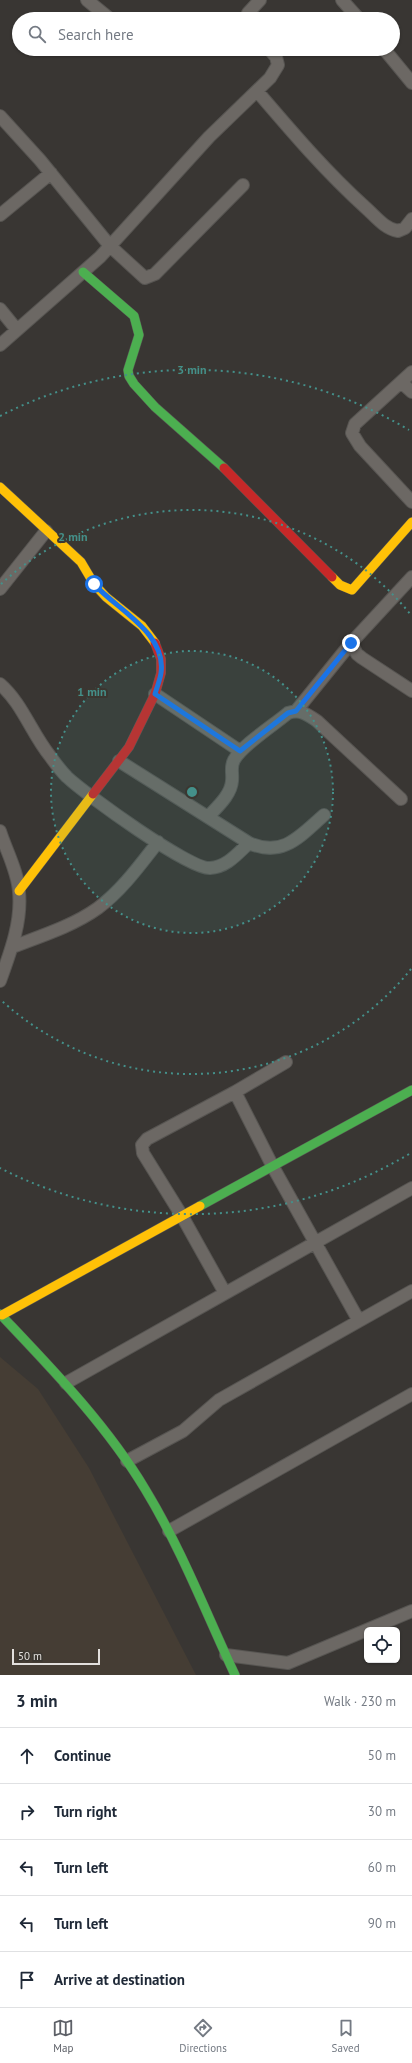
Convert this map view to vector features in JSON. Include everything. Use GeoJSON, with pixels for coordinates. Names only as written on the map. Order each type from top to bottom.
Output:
{"type":"FeatureCollection","features":[{"type":"Feature","properties":{"kind":"street"},"geometry":{"type":"LineString","coordinates":[[88,0],[102,12]]}},
{"type":"Feature","properties":{"kind":"street"},"geometry":{"type":"LineString","coordinates":[[249,12],[260,0]]}},
{"type":"Feature","properties":{"kind":"street"},"geometry":{"type":"LineString","coordinates":[[342,0],[353,12]]}},
{"type":"Feature","properties":{"kind":"street"},"geometry":{"type":"LineString","coordinates":[[0,345],[83,272],[110,246],[209,137],[270,78],[278,65],[275,56]]}},
{"type":"Feature","properties":{"kind":"street"},"geometry":{"type":"LineString","coordinates":[[390,56],[412,83]]}},
{"type":"Feature","properties":{"kind":"street"},"geometry":{"type":"LineString","coordinates":[[257,91],[313,158],[338,184],[387,227],[398,231],[405,228],[412,219]]}},
{"type":"Feature","properties":{"kind":"street"},"geometry":{"type":"LineString","coordinates":[[0,116],[51,173],[110,246],[140,276],[145,278],[155,274],[243,185]]}},
{"type":"Feature","properties":{"kind":"street"},"geometry":{"type":"LineString","coordinates":[[0,215],[51,173]]}},
{"type":"Feature","properties":{"kind":"street"},"geometry":{"type":"LineString","coordinates":[[83,272],[134,316],[138,324],[140,331],[137,345],[128,370],[129,376],[133,383],[144,395],[216,460],[340,585],[348,590],[352,590],[357,586],[412,522]]}},
{"type":"Feature","properties":{"kind":"street"},"geometry":{"type":"LineString","coordinates":[[0,309],[17,330]]}},
{"type":"Feature","properties":{"kind":"street"},"geometry":{"type":"LineString","coordinates":[[412,372],[355,424],[352,433],[360,446],[412,502]]}},
{"type":"Feature","properties":{"kind":"street"},"geometry":{"type":"LineString","coordinates":[[401,382],[412,392]]}},
{"type":"Feature","properties":{"kind":"street"},"geometry":{"type":"LineString","coordinates":[[0,487],[81,562],[94,584],[106,597],[142,626],[155,643],[161,659],[161,673],[155,694],[129,747],[92,798],[19,891]]}},
{"type":"Feature","properties":{"kind":"street"},"geometry":{"type":"LineString","coordinates":[[0,589],[46,531]]}},
{"type":"Feature","properties":{"kind":"street"},"geometry":{"type":"LineString","coordinates":[[296,711],[351,643],[412,577]]}},
{"type":"Feature","properties":{"kind":"street"},"geometry":{"type":"LineString","coordinates":[[351,643],[362,658],[412,691]]}},
{"type":"Feature","properties":{"kind":"street"},"geometry":{"type":"LineString","coordinates":[[0,684],[13,699],[49,755],[67,777],[92,798],[158,842],[193,863],[207,868],[223,866],[249,843]]}},
{"type":"Feature","properties":{"kind":"street"},"geometry":{"type":"LineString","coordinates":[[155,694],[240,751]]}},
{"type":"Feature","properties":{"kind":"street"},"geometry":{"type":"LineString","coordinates":[[208,817],[225,798],[232,781],[231,768],[240,751],[288,713],[296,711],[304,712],[317,721],[401,799]]}},
{"type":"Feature","properties":{"kind":"street"},"geometry":{"type":"LineString","coordinates":[[119,761],[249,843],[262,848],[270,849],[292,842],[324,815]]}},
{"type":"Feature","properties":{"kind":"street"},"geometry":{"type":"LineString","coordinates":[[0,831],[3,850],[19,891],[19,913],[12,947],[0,981]]}},
{"type":"Feature","properties":{"kind":"street"},"geometry":{"type":"LineString","coordinates":[[12,947],[70,924],[98,908],[121,887],[158,842]]}},
{"type":"Feature","properties":{"kind":"street"},"geometry":{"type":"LineString","coordinates":[[225,1293],[182,1216],[143,1153],[142,1146],[147,1139],[235,1092],[286,1062]]}},
{"type":"Feature","properties":{"kind":"street"},"geometry":{"type":"LineString","coordinates":[[235,1675],[168,1531],[145,1488],[127,1461],[66,1383],[1,1314],[412,1090]]}},
{"type":"Feature","properties":{"kind":"street"},"geometry":{"type":"LineString","coordinates":[[235,1092],[273,1167],[359,1321]]}},
{"type":"Feature","properties":{"kind":"street"},"geometry":{"type":"LineString","coordinates":[[66,1383],[412,1188]]}},
{"type":"Feature","properties":{"kind":"street"},"geometry":{"type":"LineString","coordinates":[[127,1461],[183,1431],[219,1400],[412,1291]]}},
{"type":"Feature","properties":{"kind":"street"},"geometry":{"type":"LineString","coordinates":[[168,1531],[412,1394]]}},
{"type":"Feature","properties":{"kind":"street"},"geometry":{"type":"LineString","coordinates":[[226,1655],[288,1663],[412,1611]]}},
{"type":"Feature","properties":{"kind":"shaded area"},"geometry":{"type":"Polygon","coordinates":[[[0,1357],[38,1389],[89,1468],[196,1675],[0,1675],[0,1357]]]}},
{"type":"Feature","properties":{"kind":"traffic: fast"},"geometry":{"type":"LineString","coordinates":[[83,272],[134,316],[139,335],[128,370],[129,376],[134,384],[155,407],[224,468]]}},
{"type":"Feature","properties":{"kind":"traffic: fast"},"geometry":{"type":"LineString","coordinates":[[200,1206],[412,1090]]}},
{"type":"Feature","properties":{"kind":"traffic: fast"},"geometry":{"type":"LineString","coordinates":[[0,1314],[39,1355],[96,1420],[130,1465],[170,1534],[193,1581],[235,1675]]}},
{"type":"Feature","properties":{"kind":"traffic: slow"},"geometry":{"type":"LineString","coordinates":[[0,487],[81,562],[94,584],[106,597],[142,626],[155,643]]}},
{"type":"Feature","properties":{"kind":"traffic: slow"},"geometry":{"type":"LineString","coordinates":[[332,577],[340,585],[352,590],[412,522]]}},
{"type":"Feature","properties":{"kind":"traffic: slow"},"geometry":{"type":"LineString","coordinates":[[19,891],[93,794]]}},
{"type":"Feature","properties":{"kind":"traffic: slow"},"geometry":{"type":"LineString","coordinates":[[2,1315],[200,1206]]}},
{"type":"Feature","properties":{"kind":"traffic: jam"},"geometry":{"type":"LineString","coordinates":[[224,468],[332,577]]}},
{"type":"Feature","properties":{"kind":"traffic: jam"},"geometry":{"type":"LineString","coordinates":[[93,794],[129,747],[155,694],[161,673],[161,659],[155,643]]}},
{"type":"Feature","properties":{"kind":"route"},"geometry":{"type":"LineString","coordinates":[[94,584],[106,597],[142,626],[155,643],[161,659],[161,673],[155,694],[240,751],[288,713],[296,711],[351,643]]}}]}
